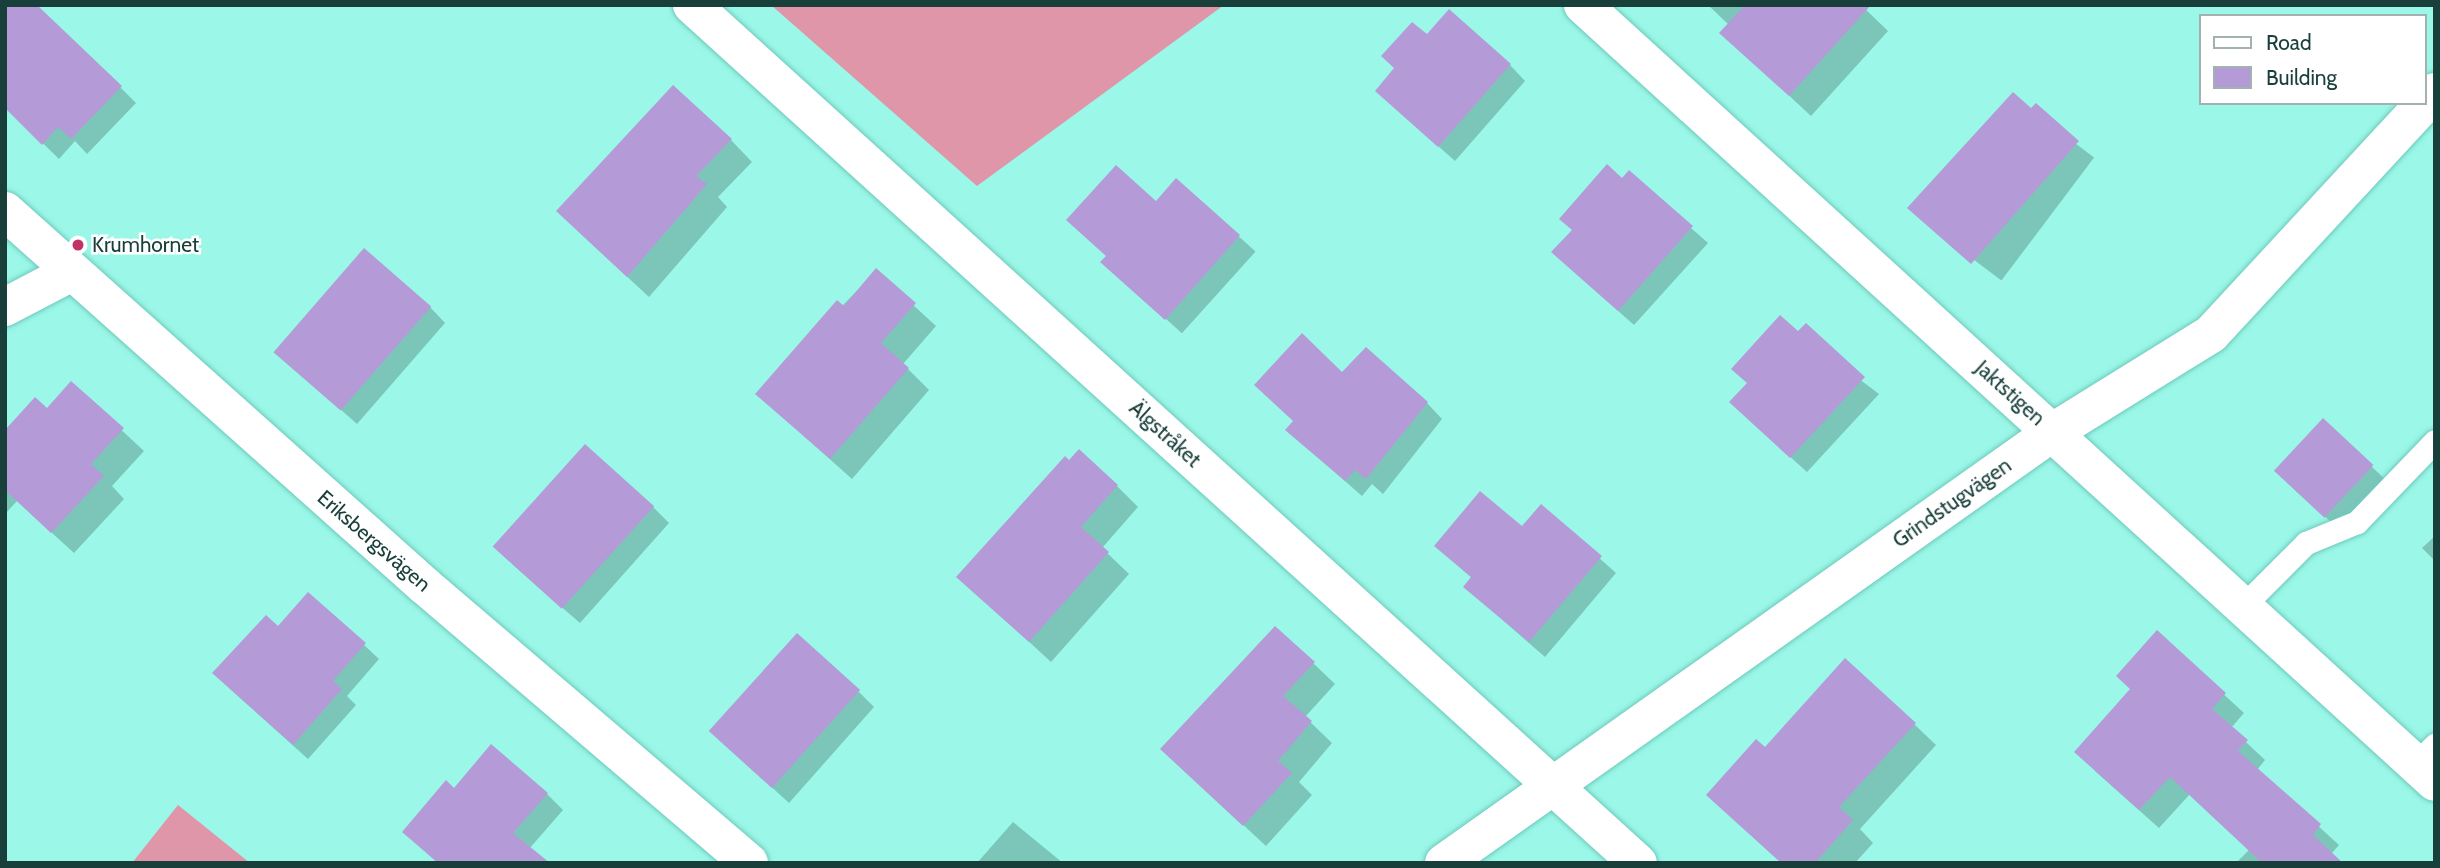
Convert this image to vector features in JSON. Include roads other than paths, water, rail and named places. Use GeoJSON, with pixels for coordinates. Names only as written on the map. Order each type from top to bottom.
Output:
{"type":"FeatureCollection","features":[{"type":"Feature","properties":{"kind":"street","name":"Älgstråket"},"geometry":{"type":"LineString","coordinates":[[692,5],[1638,863]]}},
{"type":"Feature","properties":{"kind":"street","name":"Jaktstigen"},"geometry":{"type":"LineString","coordinates":[[1583,5],[2242,607],[2428,764]]}},
{"type":"Feature","properties":{"kind":"street","name":"Grindstugvägen"},"geometry":{"type":"LineString","coordinates":[[1444,863],[2053,432],[2211,334],[2423,105]]}},
{"type":"Feature","properties":{"kind":"street","name":"Eriksbergsvägen"},"geometry":{"type":"LineString","coordinates":[[5,211],[70,272],[749,863]]}},
{"type":"Feature","properties":{"kind":"street"},"geometry":{"type":"LineString","coordinates":[[5,307],[70,272]]}},
{"type":"Feature","properties":{"kind":"lane"},"geometry":{"type":"LineString","coordinates":[[2242,607],[2306,543],[2357,522],[2435,441]]}},
{"type":"Feature","properties":{"kind":"place","name":"Krumhornet"},"geometry":{"type":"Point","coordinates":[78,245]}}]}
